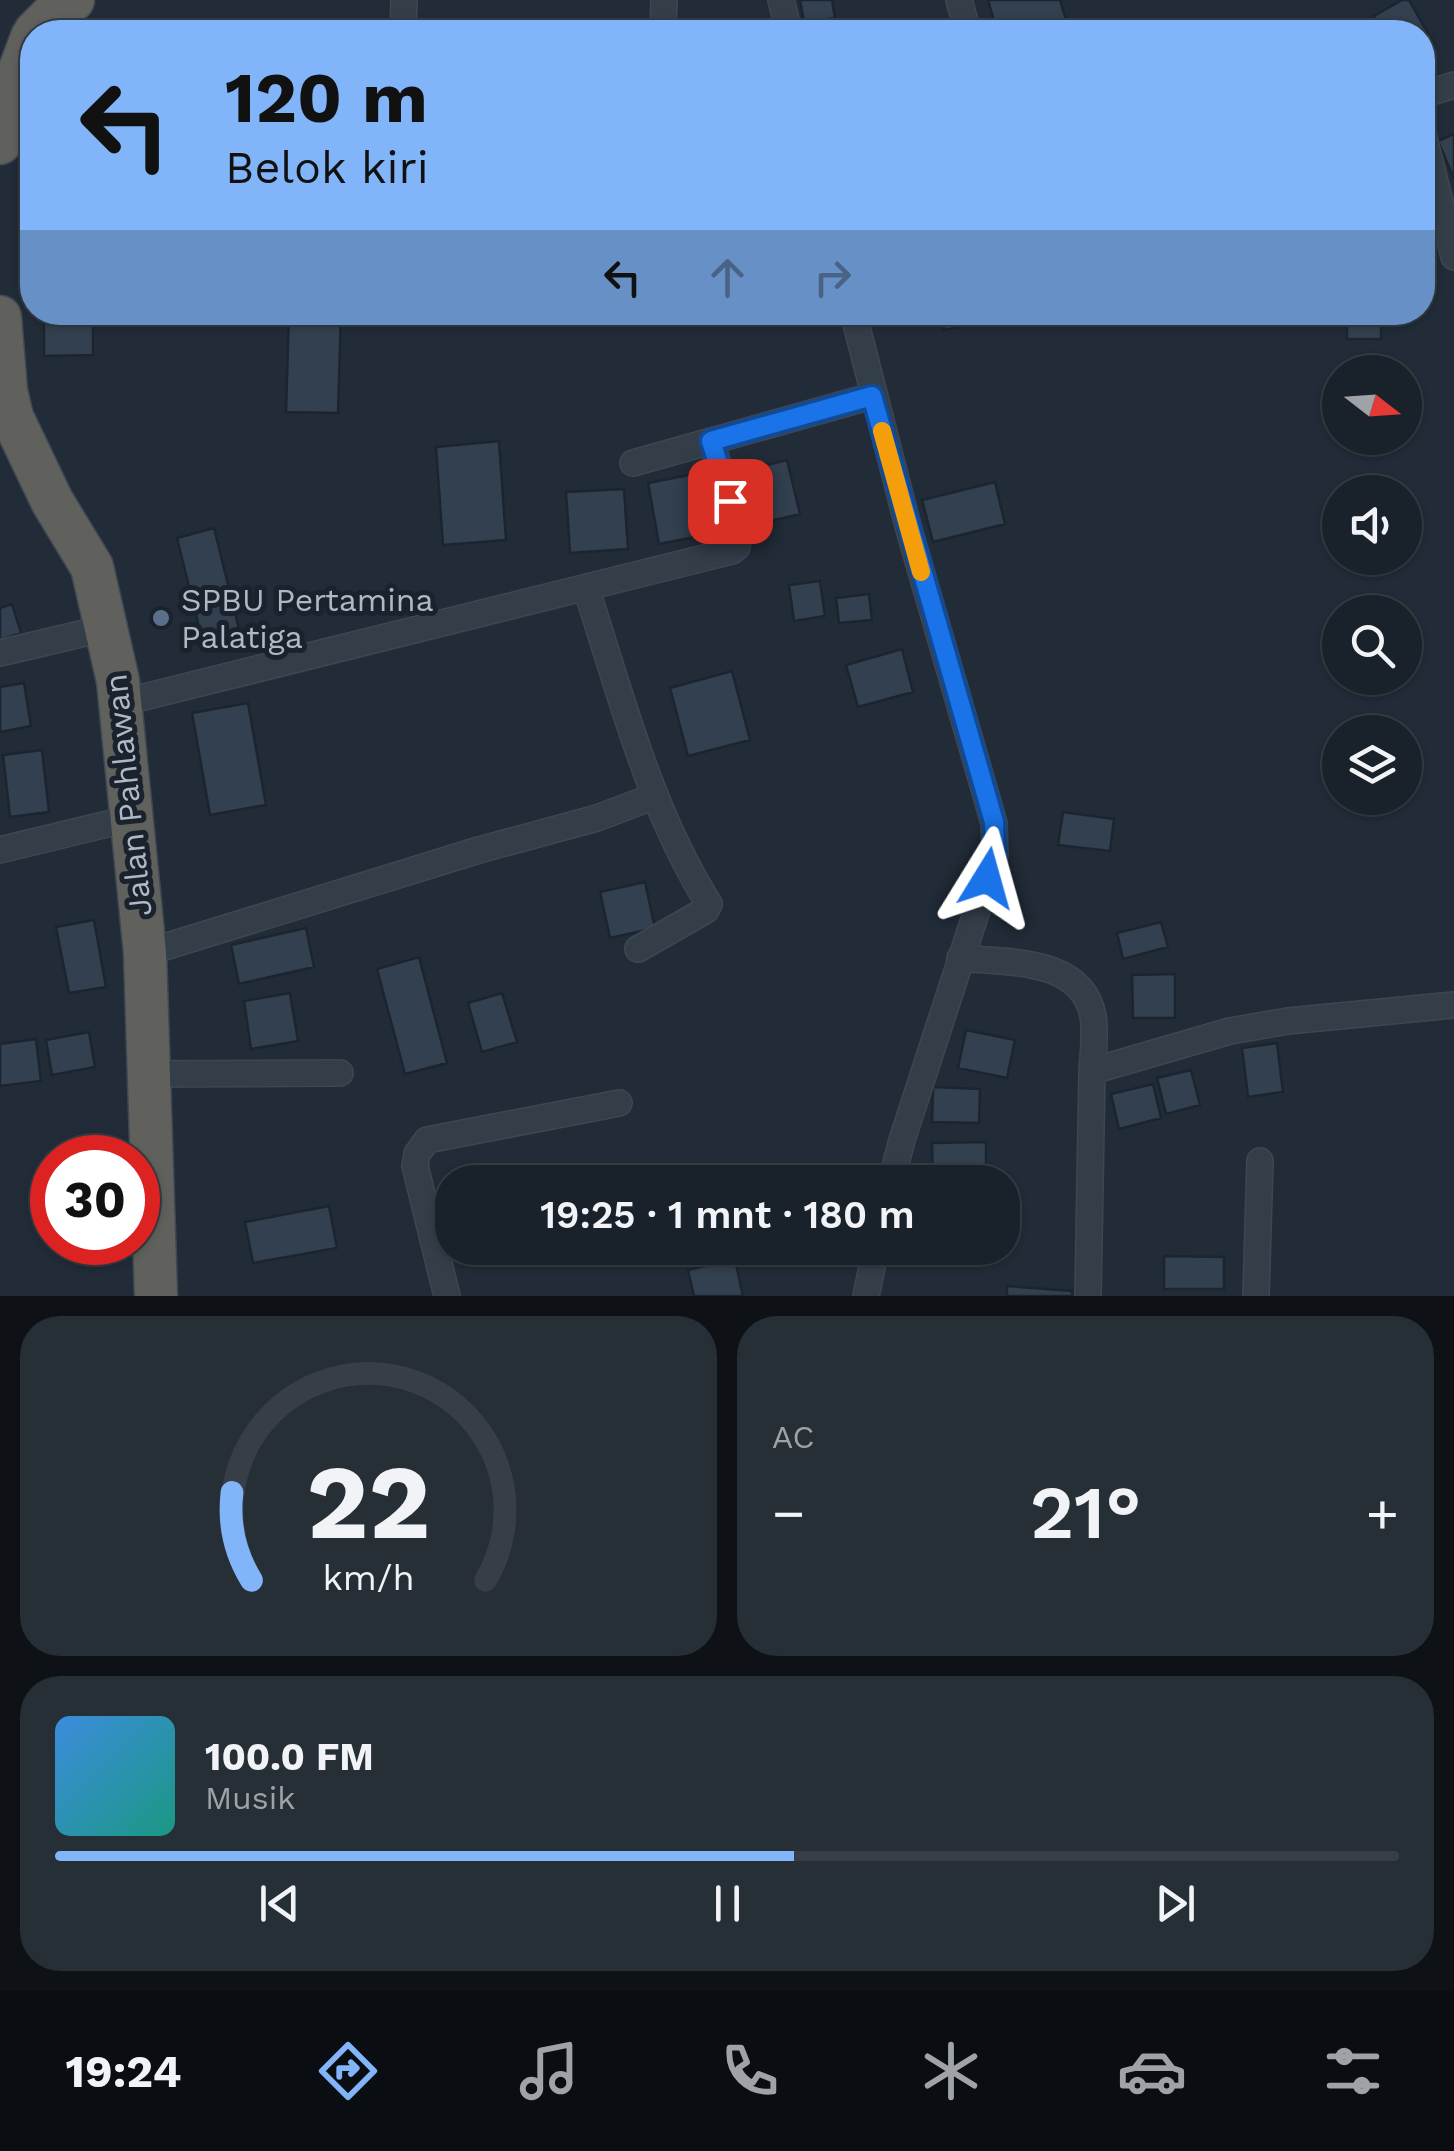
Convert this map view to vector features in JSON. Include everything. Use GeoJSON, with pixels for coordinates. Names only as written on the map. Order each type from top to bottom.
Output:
{"type":"FeatureCollection","features":[{"type":"Feature","properties":{"kind":"highway"},"geometry":{"type":"LineString","coordinates":[[48,20],[73,0]]}},
{"type":"Feature","properties":{"kind":"highway"},"geometry":{"type":"LineString","coordinates":[[0,143],[20,70]]}},
{"type":"Feature","properties":{"kind":"highway","name":"Jalan Pahlawan"},"geometry":{"type":"LineString","coordinates":[[0,317],[4,377],[12,416],[52,501],[92,567],[120,703],[144,953],[156,1296]]}},
{"type":"Feature","properties":{"kind":"street"},"geometry":{"type":"LineString","coordinates":[[1435,182],[1454,257]]}},
{"type":"Feature","properties":{"kind":"street"},"geometry":{"type":"LineString","coordinates":[[856,325],[872,396],[994,822],[995,855],[896,1165]]}},
{"type":"Feature","properties":{"kind":"street"},"geometry":{"type":"LineString","coordinates":[[633,463],[872,396]]}},
{"type":"Feature","properties":{"kind":"street"},"geometry":{"type":"LineString","coordinates":[[120,703],[732,551],[740,532],[711,441]]}},
{"type":"Feature","properties":{"kind":"street"},"geometry":{"type":"LineString","coordinates":[[586,588],[655,796],[709,908],[638,949]]}},
{"type":"Feature","properties":{"kind":"street"},"geometry":{"type":"LineString","coordinates":[[0,654],[106,628]]}},
{"type":"Feature","properties":{"kind":"street"},"geometry":{"type":"LineString","coordinates":[[144,953],[479,850],[597,818],[655,796]]}},
{"type":"Feature","properties":{"kind":"street"},"geometry":{"type":"LineString","coordinates":[[0,850],[132,818]]}},
{"type":"Feature","properties":{"kind":"street"},"geometry":{"type":"LineString","coordinates":[[960,958],[1051,968],[1076,981],[1093,1018],[1088,1296]]}},
{"type":"Feature","properties":{"kind":"street"},"geometry":{"type":"LineString","coordinates":[[1092,1071],[1230,1030],[1454,1004]]}},
{"type":"Feature","properties":{"kind":"street"},"geometry":{"type":"LineString","coordinates":[[150,1074],[340,1072]]}},
{"type":"Feature","properties":{"kind":"street"},"geometry":{"type":"LineString","coordinates":[[446,1296],[415,1166],[417,1154],[427,1140],[619,1103]]}},
{"type":"Feature","properties":{"kind":"street"},"geometry":{"type":"LineString","coordinates":[[1256,1296],[1260,1160]]}},
{"type":"Feature","properties":{"kind":"street"},"geometry":{"type":"LineString","coordinates":[[866,1296],[872,1265]]}},
{"type":"Feature","properties":{"kind":"building"},"geometry":{"type":"Polygon","coordinates":[[[800,0],[832,0],[835,18],[804,20],[800,0]]]}},
{"type":"Feature","properties":{"kind":"building"},"geometry":{"type":"Polygon","coordinates":[[[988,0],[1060,0],[1066,20],[994,20],[988,0]]]}},
{"type":"Feature","properties":{"kind":"building"},"geometry":{"type":"Polygon","coordinates":[[[1409,0],[1420,20],[1376,20],[1374,16],[1409,0]]]}},
{"type":"Feature","properties":{"kind":"building"},"geometry":{"type":"Polygon","coordinates":[[[1454,134],[1454,179],[1438,141],[1454,134]]]}},
{"type":"Feature","properties":{"kind":"building"},"geometry":{"type":"Polygon","coordinates":[[[44,325],[93,325],[93,355],[44,356],[44,325]]]}},
{"type":"Feature","properties":{"kind":"building"},"geometry":{"type":"Polygon","coordinates":[[[289,325],[341,325],[338,413],[286,412],[289,325]]]}},
{"type":"Feature","properties":{"kind":"building"},"geometry":{"type":"Polygon","coordinates":[[[943,325],[970,325],[944,330],[943,325]]]}},
{"type":"Feature","properties":{"kind":"building"},"geometry":{"type":"Polygon","coordinates":[[[1347,325],[1381,325],[1381,339],[1347,339],[1347,325]]]}},
{"type":"Feature","properties":{"kind":"building"},"geometry":{"type":"Polygon","coordinates":[[[499,441],[506,540],[443,545],[436,447],[499,441]]]}},
{"type":"Feature","properties":{"kind":"building"},"geometry":{"type":"Polygon","coordinates":[[[787,460],[800,514],[749,526],[736,472],[787,460]]]}},
{"type":"Feature","properties":{"kind":"building"},"geometry":{"type":"Polygon","coordinates":[[[694,474],[705,535],[659,544],[648,483],[694,474]]]}},
{"type":"Feature","properties":{"kind":"building"},"geometry":{"type":"Polygon","coordinates":[[[995,482],[1005,524],[933,542],[922,500],[995,482]]]}},
{"type":"Feature","properties":{"kind":"building"},"geometry":{"type":"Polygon","coordinates":[[[624,489],[628,549],[570,553],[566,492],[624,489]]]}},
{"type":"Feature","properties":{"kind":"building"},"geometry":{"type":"Polygon","coordinates":[[[214,528],[242,641],[205,651],[177,538],[214,528]]]}},
{"type":"Feature","properties":{"kind":"building"},"geometry":{"type":"Polygon","coordinates":[[[820,581],[825,616],[794,621],[789,585],[820,581]]]}},
{"type":"Feature","properties":{"kind":"building"},"geometry":{"type":"Polygon","coordinates":[[[869,594],[872,620],[839,623],[836,598],[869,594]]]}},
{"type":"Feature","properties":{"kind":"building"},"geometry":{"type":"Polygon","coordinates":[[[12,604],[21,633],[0,640],[0,608],[12,604]]]}},
{"type":"Feature","properties":{"kind":"building"},"geometry":{"type":"Polygon","coordinates":[[[902,649],[913,692],[858,707],[846,665],[902,649]]]}},
{"type":"Feature","properties":{"kind":"building"},"geometry":{"type":"Polygon","coordinates":[[[732,671],[750,740],[688,756],[670,688],[732,671]]]}},
{"type":"Feature","properties":{"kind":"building"},"geometry":{"type":"Polygon","coordinates":[[[24,683],[31,726],[0,732],[0,687],[24,683]]]}},
{"type":"Feature","properties":{"kind":"building"},"geometry":{"type":"Polygon","coordinates":[[[248,703],[266,805],[210,815],[192,713],[248,703]]]}},
{"type":"Feature","properties":{"kind":"building"},"geometry":{"type":"Polygon","coordinates":[[[42,750],[49,812],[10,817],[3,755],[42,750]]]}},
{"type":"Feature","properties":{"kind":"building"},"geometry":{"type":"Polygon","coordinates":[[[1063,812],[1114,819],[1110,851],[1058,845],[1063,812]]]}},
{"type":"Feature","properties":{"kind":"building"},"geometry":{"type":"Polygon","coordinates":[[[645,882],[655,928],[610,938],[600,892],[645,882]]]}},
{"type":"Feature","properties":{"kind":"building"},"geometry":{"type":"Polygon","coordinates":[[[94,920],[106,987],[69,993],[56,927],[94,920]]]}},
{"type":"Feature","properties":{"kind":"building"},"geometry":{"type":"Polygon","coordinates":[[[1161,922],[1168,947],[1123,959],[1117,933],[1161,922]]]}},
{"type":"Feature","properties":{"kind":"building"},"geometry":{"type":"Polygon","coordinates":[[[306,928],[314,967],[239,984],[231,945],[306,928]]]}},
{"type":"Feature","properties":{"kind":"building"},"geometry":{"type":"Polygon","coordinates":[[[419,957],[447,1063],[405,1074],[377,969],[419,957]]]}},
{"type":"Feature","properties":{"kind":"building"},"geometry":{"type":"Polygon","coordinates":[[[1175,974],[1175,1018],[1133,1018],[1132,975],[1175,974]]]}},
{"type":"Feature","properties":{"kind":"building"},"geometry":{"type":"Polygon","coordinates":[[[290,993],[298,1041],[251,1049],[244,1001],[290,993]]]}},
{"type":"Feature","properties":{"kind":"building"},"geometry":{"type":"Polygon","coordinates":[[[502,993],[517,1042],[482,1052],[468,1003],[502,993]]]}},
{"type":"Feature","properties":{"kind":"building"},"geometry":{"type":"Polygon","coordinates":[[[966,1030],[1015,1040],[1007,1078],[958,1068],[966,1030]]]}},
{"type":"Feature","properties":{"kind":"building"},"geometry":{"type":"Polygon","coordinates":[[[89,1032],[95,1067],[52,1075],[46,1040],[89,1032]]]}},
{"type":"Feature","properties":{"kind":"building"},"geometry":{"type":"Polygon","coordinates":[[[36,1039],[41,1081],[0,1086],[0,1044],[36,1039]]]}},
{"type":"Feature","properties":{"kind":"building"},"geometry":{"type":"Polygon","coordinates":[[[1277,1043],[1283,1092],[1248,1097],[1242,1048],[1277,1043]]]}},
{"type":"Feature","properties":{"kind":"building"},"geometry":{"type":"Polygon","coordinates":[[[1191,1070],[1200,1105],[1166,1114],[1157,1078],[1191,1070]]]}},
{"type":"Feature","properties":{"kind":"building"},"geometry":{"type":"Polygon","coordinates":[[[1153,1084],[1161,1118],[1119,1129],[1111,1094],[1153,1084]]]}},
{"type":"Feature","properties":{"kind":"building"},"geometry":{"type":"Polygon","coordinates":[[[933,1087],[980,1089],[979,1123],[932,1122],[933,1087]]]}},
{"type":"Feature","properties":{"kind":"building"},"geometry":{"type":"Polygon","coordinates":[[[986,1142],[986,1165],[933,1165],[932,1143],[986,1142]]]}},
{"type":"Feature","properties":{"kind":"building"},"geometry":{"type":"Polygon","coordinates":[[[329,1206],[337,1248],[253,1263],[245,1222],[329,1206]]]}},
{"type":"Feature","properties":{"kind":"building"},"geometry":{"type":"Polygon","coordinates":[[[1164,1256],[1224,1257],[1224,1289],[1164,1289],[1164,1256]]]}},
{"type":"Feature","properties":{"kind":"building"},"geometry":{"type":"Polygon","coordinates":[[[736,1265],[743,1296],[694,1296],[688,1270],[736,1265]]]}},
{"type":"Feature","properties":{"kind":"building"},"geometry":{"type":"Polygon","coordinates":[[[1007,1286],[1072,1291],[1072,1296],[1007,1296],[1007,1286]]]}},
{"type":"Feature","properties":{"kind":"slow traffic"},"geometry":{"type":"LineString","coordinates":[[882,431],[921,572]]}},
{"type":"Feature","properties":{"kind":"place","name":"SPBU Pertamina Palatiga"},"geometry":{"type":"Point","coordinates":[161,618]}},
{"type":"Feature","properties":{"kind":"route"},"geometry":{"type":"LineString","coordinates":[[730,501],[711,441],[872,396],[994,822],[995,855],[987,878]]}}]}
